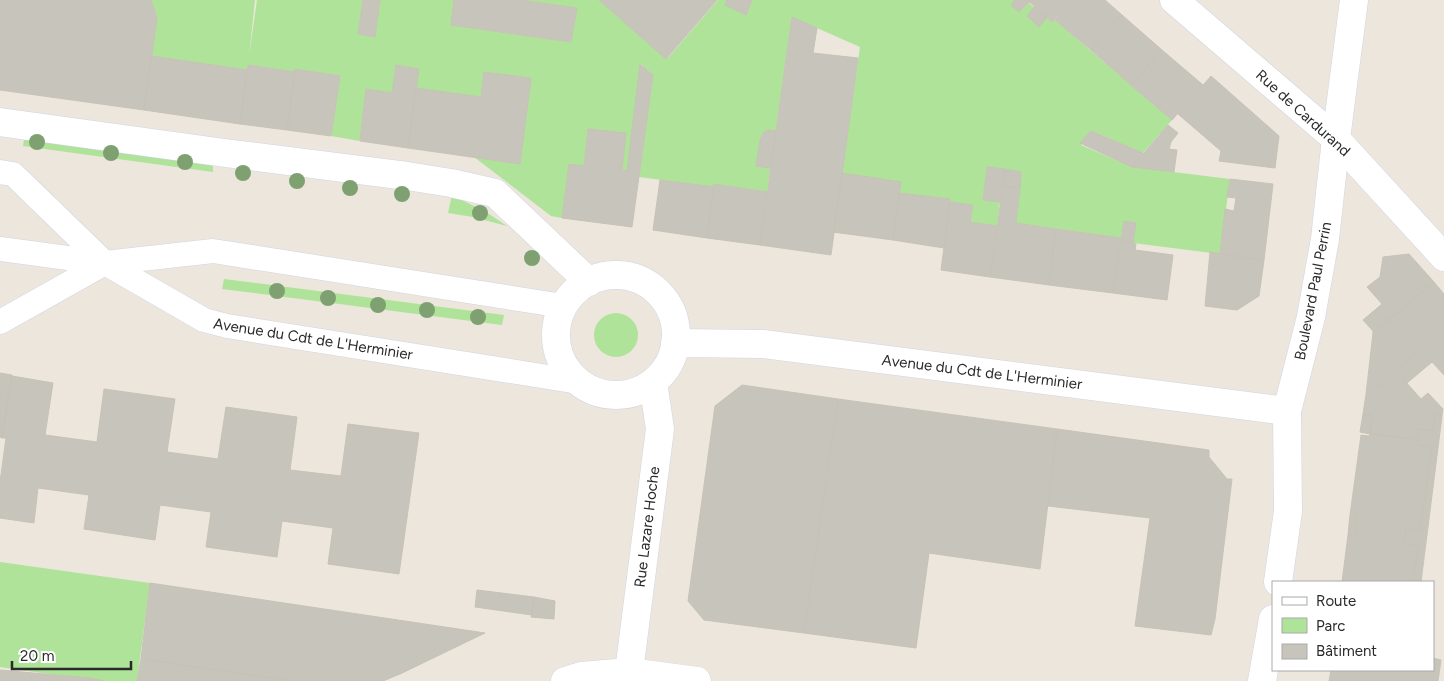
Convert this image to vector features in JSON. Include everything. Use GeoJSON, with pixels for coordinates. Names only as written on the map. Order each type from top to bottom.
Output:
{"type":"FeatureCollection","features":[{"type":"Feature","properties":{"kind":"street","name":"Rue de Cardurand"},"geometry":{"type":"LineString","coordinates":[[1174,0],[1336,139],[1444,257]]}},
{"type":"Feature","properties":{"kind":"street","name":"Boulevard Paul Perrin"},"geometry":{"type":"LineString","coordinates":[[1278,581],[1288,511],[1287,411],[1311,318],[1324,247],[1354,0]]}},
{"type":"Feature","properties":{"kind":"street"},"geometry":{"type":"LineString","coordinates":[[0,122],[407,176],[452,183],[495,193],[589,282]]}},
{"type":"Feature","properties":{"kind":"street"},"geometry":{"type":"LineString","coordinates":[[623,275],[640,280],[655,290],[667,305],[675,323],[675,343],[672,358],[653,382],[636,392],[616,395],[596,392],[579,382],[567,370],[559,355],[556,338],[563,306],[574,292],[589,282],[606,276],[623,275]]}},
{"type":"Feature","properties":{"kind":"street","name":"Avenue du Cdt de L'Herminier"},"geometry":{"type":"LineString","coordinates":[[675,343],[763,344],[1287,411]]}},
{"type":"Feature","properties":{"kind":"street","name":"Rue Lazare Hoche"},"geometry":{"type":"LineString","coordinates":[[629,672],[660,429],[653,382]]}},
{"type":"Feature","properties":{"kind":"street"},"geometry":{"type":"LineString","coordinates":[[1262,681],[1272,624]]}},
{"type":"Feature","properties":{"kind":"street"},"geometry":{"type":"LineString","coordinates":[[564,681],[580,676],[629,672],[697,681]]}},
{"type":"Feature","properties":{"kind":"lane"},"geometry":{"type":"LineString","coordinates":[[0,172],[12,174],[105,263]]}},
{"type":"Feature","properties":{"kind":"lane"},"geometry":{"type":"LineString","coordinates":[[0,249],[105,263],[213,251],[563,306]]}},
{"type":"Feature","properties":{"kind":"lane"},"geometry":{"type":"LineString","coordinates":[[0,322],[105,263]]}},
{"type":"Feature","properties":{"kind":"lane","name":"Avenue du Cdt de L'Herminier"},"geometry":{"type":"LineString","coordinates":[[105,263],[204,320],[237,328],[579,382]]}},
{"type":"Feature","properties":{"kind":"green space"},"geometry":{"type":"Polygon","coordinates":[[[151,0],[255,0],[249,56],[257,0],[363,0],[358,34],[375,37],[380,0],[454,0],[452,25],[571,42],[576,8],[521,0],[599,0],[667,59],[718,0],[1025,0],[1052,22],[1055,20],[1172,120],[1143,153],[1092,131],[1081,145],[1132,167],[1230,179],[1220,254],[1133,243],[1135,223],[1124,221],[1121,238],[1016,223],[1021,173],[1005,169],[987,168],[983,199],[1000,202],[997,226],[970,222],[972,205],[950,202],[950,199],[899,193],[842,173],[860,47],[792,17],[767,192],[714,184],[714,187],[639,177],[653,75],[641,64],[627,171],[622,170],[626,133],[588,130],[584,166],[569,164],[562,218],[551,216],[474,157],[520,163],[530,78],[484,72],[481,97],[416,88],[419,69],[396,65],[392,93],[366,90],[360,141],[331,136],[340,76],[295,69],[295,72],[248,65],[247,70],[151,56],[157,18],[151,0]]]}},
{"type":"Feature","properties":{"kind":"green space"},"geometry":{"type":"Polygon","coordinates":[[[25,134],[213,161],[213,172],[23,146],[25,134]]]}},
{"type":"Feature","properties":{"kind":"green space"},"geometry":{"type":"Polygon","coordinates":[[[452,195],[486,212],[507,226],[448,213],[452,195]]]}},
{"type":"Feature","properties":{"kind":"green space"},"geometry":{"type":"Polygon","coordinates":[[[224,279],[504,315],[502,325],[222,289],[224,279]]]}},
{"type":"Feature","properties":{"kind":"green space"},"geometry":{"type":"Polygon","coordinates":[[[616,313],[628,317],[634,323],[638,335],[634,347],[628,353],[616,357],[604,353],[598,347],[594,335],[598,323],[604,317],[616,313]]]}},
{"type":"Feature","properties":{"kind":"green space"},"geometry":{"type":"Polygon","coordinates":[[[0,562],[150,583],[137,681],[98,681],[0,667],[0,562]]]}},
{"type":"Feature","properties":{"kind":"building"},"geometry":{"type":"Polygon","coordinates":[[[0,0],[151,0],[157,18],[144,110],[0,90],[0,0]]]}},
{"type":"Feature","properties":{"kind":"building"},"geometry":{"type":"Polygon","coordinates":[[[363,0],[380,0],[375,37],[358,34],[363,0]]]}},
{"type":"Feature","properties":{"kind":"building"},"geometry":{"type":"Polygon","coordinates":[[[454,0],[521,0],[577,8],[571,42],[451,25],[454,0]]]}},
{"type":"Feature","properties":{"kind":"building"},"geometry":{"type":"Polygon","coordinates":[[[599,0],[717,0],[666,59],[599,0]]]}},
{"type":"Feature","properties":{"kind":"building"},"geometry":{"type":"Polygon","coordinates":[[[727,0],[752,0],[746,15],[725,5],[727,0]]]}},
{"type":"Feature","properties":{"kind":"building"},"geometry":{"type":"Polygon","coordinates":[[[1015,0],[1027,0],[1029,2],[1019,12],[1011,5],[1015,0]]]}},
{"type":"Feature","properties":{"kind":"building"},"geometry":{"type":"Polygon","coordinates":[[[1027,0],[1072,0],[1052,22],[1027,0]]]}},
{"type":"Feature","properties":{"kind":"building"},"geometry":{"type":"Polygon","coordinates":[[[1072,0],[1105,0],[1122,15],[1091,50],[1055,20],[1072,0]]]}},
{"type":"Feature","properties":{"kind":"building"},"geometry":{"type":"Polygon","coordinates":[[[1034,7],[1047,17],[1039,27],[1027,16],[1034,7]]]}},
{"type":"Feature","properties":{"kind":"building"},"geometry":{"type":"Polygon","coordinates":[[[1122,15],[1162,50],[1131,85],[1091,50],[1122,15]]]}},
{"type":"Feature","properties":{"kind":"building"},"geometry":{"type":"Polygon","coordinates":[[[792,17],[817,28],[813,53],[858,58],[831,255],[760,245],[792,17]]]}},
{"type":"Feature","properties":{"kind":"building"},"geometry":{"type":"Polygon","coordinates":[[[1162,50],[1203,85],[1172,120],[1131,85],[1162,50]]]}},
{"type":"Feature","properties":{"kind":"building"},"geometry":{"type":"Polygon","coordinates":[[[151,56],[247,70],[240,124],[144,110],[151,56]]]}},
{"type":"Feature","properties":{"kind":"building"},"geometry":{"type":"Polygon","coordinates":[[[640,64],[653,75],[632,227],[562,218],[569,164],[584,166],[588,129],[626,133],[622,170],[627,171],[640,64]]]}},
{"type":"Feature","properties":{"kind":"building"},"geometry":{"type":"Polygon","coordinates":[[[248,65],[295,72],[287,130],[240,124],[248,65]]]}},
{"type":"Feature","properties":{"kind":"building"},"geometry":{"type":"Polygon","coordinates":[[[396,65],[419,69],[408,148],[360,141],[366,89],[392,93],[396,65]]]}},
{"type":"Feature","properties":{"kind":"building"},"geometry":{"type":"Polygon","coordinates":[[[295,69],[340,76],[331,136],[287,130],[295,69]]]}},
{"type":"Feature","properties":{"kind":"building"},"geometry":{"type":"Polygon","coordinates":[[[484,72],[531,78],[520,164],[408,148],[416,88],[481,97],[484,72]]]}},
{"type":"Feature","properties":{"kind":"building"},"geometry":{"type":"Polygon","coordinates":[[[1211,76],[1279,136],[1275,168],[1219,161],[1221,151],[1178,114],[1211,76]]]}},
{"type":"Feature","properties":{"kind":"building"},"geometry":{"type":"Polygon","coordinates":[[[1168,125],[1178,133],[1171,142],[1169,149],[1177,150],[1174,172],[1132,167],[1168,125]]]}},
{"type":"Feature","properties":{"kind":"building"},"geometry":{"type":"Polygon","coordinates":[[[768,130],[776,131],[771,168],[756,166],[760,140],[764,132],[768,130]]]}},
{"type":"Feature","properties":{"kind":"building"},"geometry":{"type":"Polygon","coordinates":[[[1091,131],[1143,153],[1132,167],[1080,143],[1091,131]]]}},
{"type":"Feature","properties":{"kind":"building"},"geometry":{"type":"Polygon","coordinates":[[[987,167],[1005,169],[1000,202],[983,200],[987,167]]]}},
{"type":"Feature","properties":{"kind":"building"},"geometry":{"type":"Polygon","coordinates":[[[1005,169],[1021,172],[1020,188],[1003,186],[1005,169]]]}},
{"type":"Feature","properties":{"kind":"building"},"geometry":{"type":"Polygon","coordinates":[[[842,173],[901,182],[893,240],[833,232],[842,173]]]}},
{"type":"Feature","properties":{"kind":"building"},"geometry":{"type":"Polygon","coordinates":[[[1230,179],[1273,184],[1264,260],[1220,254],[1225,209],[1234,211],[1236,198],[1227,197],[1230,179]]]}},
{"type":"Feature","properties":{"kind":"building"},"geometry":{"type":"Polygon","coordinates":[[[660,180],[714,187],[707,238],[653,230],[660,180]]]}},
{"type":"Feature","properties":{"kind":"building"},"geometry":{"type":"Polygon","coordinates":[[[714,184],[767,192],[760,245],[707,238],[714,184]]]}},
{"type":"Feature","properties":{"kind":"building"},"geometry":{"type":"Polygon","coordinates":[[[1003,186],[1020,188],[1016,223],[1056,229],[1049,285],[990,277],[1003,186]]]}},
{"type":"Feature","properties":{"kind":"building"},"geometry":{"type":"Polygon","coordinates":[[[899,193],[950,199],[944,248],[893,240],[899,193]]]}},
{"type":"Feature","properties":{"kind":"building"},"geometry":{"type":"Polygon","coordinates":[[[950,202],[973,205],[970,222],[997,226],[990,277],[941,270],[950,202]]]}},
{"type":"Feature","properties":{"kind":"building"},"geometry":{"type":"Polygon","coordinates":[[[1124,221],[1136,223],[1133,243],[1121,241],[1124,221]]]}},
{"type":"Feature","properties":{"kind":"building"},"geometry":{"type":"Polygon","coordinates":[[[1056,229],[1121,238],[1113,293],[1049,285],[1056,229]]]}},
{"type":"Feature","properties":{"kind":"building"},"geometry":{"type":"Polygon","coordinates":[[[1121,241],[1136,244],[1135,250],[1173,255],[1167,300],[1113,293],[1121,241]]]}},
{"type":"Feature","properties":{"kind":"building"},"geometry":{"type":"Polygon","coordinates":[[[1210,252],[1264,260],[1259,296],[1237,310],[1205,306],[1210,252]]]}},
{"type":"Feature","properties":{"kind":"building"},"geometry":{"type":"Polygon","coordinates":[[[1409,254],[1434,282],[1373,333],[1363,320],[1382,304],[1367,287],[1380,277],[1383,257],[1409,254]]]}},
{"type":"Feature","properties":{"kind":"building"},"geometry":{"type":"Polygon","coordinates":[[[1434,282],[1444,294],[1444,328],[1370,394],[1366,394],[1373,333],[1434,282]]]}},
{"type":"Feature","properties":{"kind":"building"},"geometry":{"type":"Polygon","coordinates":[[[1444,328],[1444,375],[1432,362],[1407,383],[1396,371],[1444,328]]]}},
{"type":"Feature","properties":{"kind":"building"},"geometry":{"type":"Polygon","coordinates":[[[1396,371],[1421,399],[1428,393],[1443,409],[1442,415],[1435,414],[1433,430],[1418,429],[1416,439],[1370,434],[1372,416],[1363,414],[1366,394],[1370,394],[1396,371]]]}},
{"type":"Feature","properties":{"kind":"building"},"geometry":{"type":"Polygon","coordinates":[[[0,373],[12,375],[2,438],[0,437],[0,373]]]}},
{"type":"Feature","properties":{"kind":"building"},"geometry":{"type":"Polygon","coordinates":[[[12,376],[53,383],[45,435],[97,442],[104,389],[175,399],[167,452],[218,459],[226,407],[297,417],[290,470],[341,476],[348,424],[419,433],[399,574],[328,564],[333,528],[282,521],[277,557],[206,547],[211,512],[160,505],[155,540],[84,529],[89,495],[38,488],[34,523],[0,518],[0,482],[6,438],[2,438],[12,376]]]}},
{"type":"Feature","properties":{"kind":"building"},"geometry":{"type":"Polygon","coordinates":[[[742,385],[838,399],[804,633],[704,620],[688,601],[715,406],[742,385]]]}},
{"type":"Feature","properties":{"kind":"building"},"geometry":{"type":"Polygon","coordinates":[[[838,399],[1057,429],[1040,569],[929,553],[916,648],[804,633],[838,399]]]}},
{"type":"Feature","properties":{"kind":"building"},"geometry":{"type":"Polygon","coordinates":[[[1363,414],[1372,416],[1370,434],[1360,432],[1363,414]]]}},
{"type":"Feature","properties":{"kind":"building"},"geometry":{"type":"Polygon","coordinates":[[[1435,414],[1442,415],[1421,581],[1413,581],[1418,546],[1404,544],[1406,528],[1420,531],[1432,447],[1417,445],[1418,429],[1433,430],[1435,414]]]}},
{"type":"Feature","properties":{"kind":"building"},"geometry":{"type":"Polygon","coordinates":[[[1057,429],[1209,450],[1209,457],[1227,479],[1232,479],[1215,619],[1211,635],[1135,626],[1150,518],[1048,506],[1057,429]]]}},
{"type":"Feature","properties":{"kind":"building"},"geometry":{"type":"Polygon","coordinates":[[[1370,434],[1417,438],[1417,445],[1432,447],[1420,531],[1406,528],[1404,544],[1418,546],[1413,581],[1342,581],[1348,535],[1355,536],[1357,516],[1350,515],[1361,435],[1369,436],[1370,434]]]}},
{"type":"Feature","properties":{"kind":"building"},"geometry":{"type":"Polygon","coordinates":[[[1350,515],[1357,516],[1355,536],[1348,535],[1350,515]]]}},
{"type":"Feature","properties":{"kind":"building"},"geometry":{"type":"Polygon","coordinates":[[[150,583],[485,633],[383,681],[293,681],[141,659],[150,583]]]}},
{"type":"Feature","properties":{"kind":"building"},"geometry":{"type":"Polygon","coordinates":[[[477,590],[534,597],[532,615],[475,607],[477,590]]]}},
{"type":"Feature","properties":{"kind":"building"},"geometry":{"type":"Polygon","coordinates":[[[534,597],[555,601],[554,619],[531,617],[534,597]]]}},
{"type":"Feature","properties":{"kind":"building"},"geometry":{"type":"Polygon","coordinates":[[[1434,658],[1441,660],[1438,681],[1329,681],[1331,671],[1434,671],[1434,658]]]}},
{"type":"Feature","properties":{"kind":"building"},"geometry":{"type":"Polygon","coordinates":[[[141,659],[293,681],[137,681],[141,659]]]}},
{"type":"Feature","properties":{"kind":"building"},"geometry":{"type":"Polygon","coordinates":[[[0,670],[89,678],[105,681],[0,681],[0,670]]]}}]}
